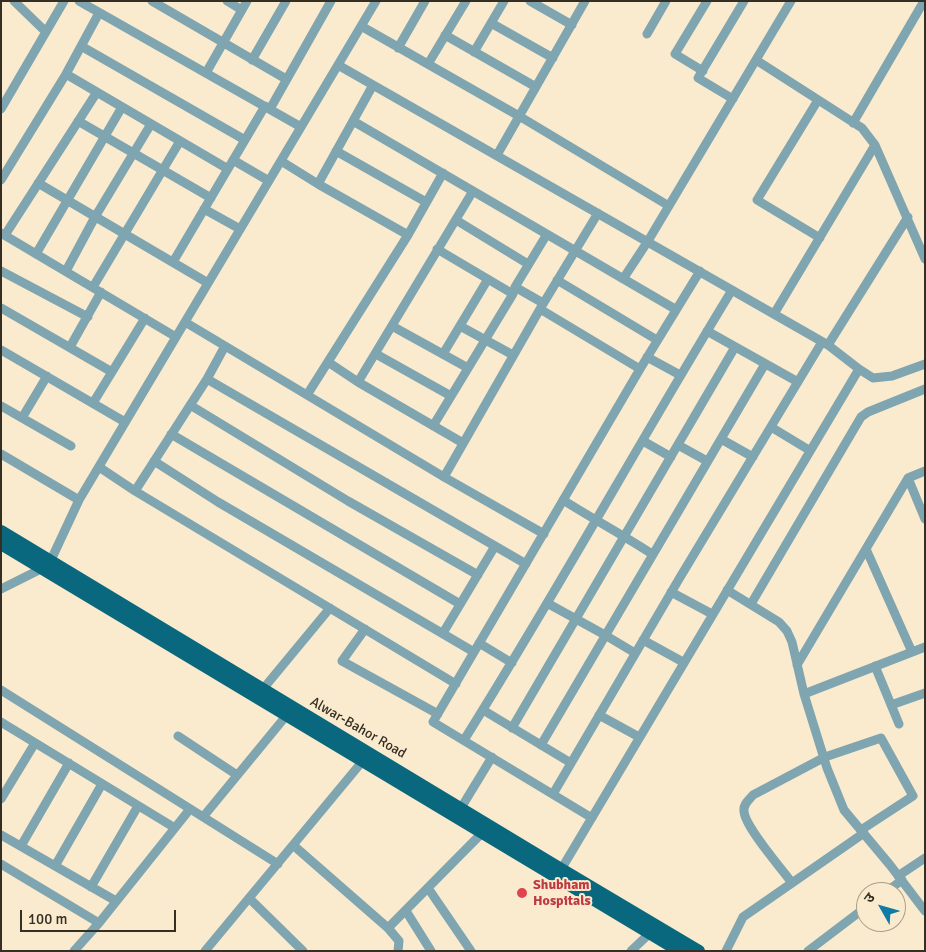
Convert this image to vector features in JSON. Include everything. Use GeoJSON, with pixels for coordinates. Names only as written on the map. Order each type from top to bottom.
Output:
{"type":"FeatureCollection","features":[{"type":"Feature","properties":{"kind":"main road","name":"Alwar-Bahor Road"},"geometry":{"type":"LineString","coordinates":[[1,531],[46,565],[286,716],[461,808],[650,934],[679,951]]}},
{"type":"Feature","properties":{"kind":"main road","name":"Alwar-Bahor Road"},"geometry":{"type":"LineString","coordinates":[[1,544],[46,565],[263,690],[482,833],[559,873],[699,951]]}},
{"type":"Feature","properties":{"kind":"street"},"geometry":{"type":"LineString","coordinates":[[14,1],[46,32]]}},
{"type":"Feature","properties":{"kind":"street"},"geometry":{"type":"LineString","coordinates":[[1,109],[64,1]]}},
{"type":"Feature","properties":{"kind":"street"},"geometry":{"type":"LineString","coordinates":[[79,1],[301,126]]}},
{"type":"Feature","properties":{"kind":"street"},"geometry":{"type":"LineString","coordinates":[[152,1],[286,79]]}},
{"type":"Feature","properties":{"kind":"street"},"geometry":{"type":"LineString","coordinates":[[227,1],[242,10]]}},
{"type":"Feature","properties":{"kind":"street"},"geometry":{"type":"LineString","coordinates":[[206,73],[247,1]]}},
{"type":"Feature","properties":{"kind":"street"},"geometry":{"type":"LineString","coordinates":[[252,60],[286,1]]}},
{"type":"Feature","properties":{"kind":"street"},"geometry":{"type":"LineString","coordinates":[[173,262],[245,140],[286,79],[331,1]]}},
{"type":"Feature","properties":{"kind":"street"},"geometry":{"type":"LineString","coordinates":[[1,589],[46,565],[78,500],[376,1]]}},
{"type":"Feature","properties":{"kind":"street"},"geometry":{"type":"LineString","coordinates":[[398,48],[425,1]]}},
{"type":"Feature","properties":{"kind":"street"},"geometry":{"type":"LineString","coordinates":[[428,64],[466,1]]}},
{"type":"Feature","properties":{"kind":"street"},"geometry":{"type":"LineString","coordinates":[[474,52],[504,1]]}},
{"type":"Feature","properties":{"kind":"street"},"geometry":{"type":"LineString","coordinates":[[530,1],[572,24]]}},
{"type":"Feature","properties":{"kind":"street"},"geometry":{"type":"LineString","coordinates":[[497,155],[585,1]]}},
{"type":"Feature","properties":{"kind":"street"},"geometry":{"type":"LineString","coordinates":[[647,34],[666,1]]}},
{"type":"Feature","properties":{"kind":"street"},"geometry":{"type":"LineString","coordinates":[[703,71],[675,54],[707,1]]}},
{"type":"Feature","properties":{"kind":"street"},"geometry":{"type":"LineString","coordinates":[[733,99],[698,78],[744,1]]}},
{"type":"Feature","properties":{"kind":"street"},"geometry":{"type":"LineString","coordinates":[[623,279],[648,242],[791,1]]}},
{"type":"Feature","properties":{"kind":"street"},"geometry":{"type":"LineString","coordinates":[[853,123],[924,1]]}},
{"type":"Feature","properties":{"kind":"street"},"geometry":{"type":"LineString","coordinates":[[1,180],[66,74],[99,12]]}},
{"type":"Feature","properties":{"kind":"street"},"geometry":{"type":"LineString","coordinates":[[491,23],[553,58]]}},
{"type":"Feature","properties":{"kind":"street"},"geometry":{"type":"LineString","coordinates":[[361,26],[519,116],[669,206]]}},
{"type":"Feature","properties":{"kind":"street"},"geometry":{"type":"LineString","coordinates":[[445,36],[536,87]]}},
{"type":"Feature","properties":{"kind":"street"},"geometry":{"type":"LineString","coordinates":[[81,46],[245,140]]}},
{"type":"Feature","properties":{"kind":"street"},"geometry":{"type":"LineString","coordinates":[[756,60],[862,128],[875,145],[925,259]]}},
{"type":"Feature","properties":{"kind":"street"},"geometry":{"type":"LineString","coordinates":[[338,64],[825,343],[874,378],[892,376],[925,364]]}},
{"type":"Feature","properties":{"kind":"street"},"geometry":{"type":"LineString","coordinates":[[66,74],[228,169]]}},
{"type":"Feature","properties":{"kind":"street"},"geometry":{"type":"LineString","coordinates":[[318,184],[373,85]]}},
{"type":"Feature","properties":{"kind":"street"},"geometry":{"type":"LineString","coordinates":[[96,92],[3,234],[176,337]]}},
{"type":"Feature","properties":{"kind":"street"},"geometry":{"type":"LineString","coordinates":[[818,100],[757,200],[820,238]]}},
{"type":"Feature","properties":{"kind":"street"},"geometry":{"type":"LineString","coordinates":[[36,254],[122,107]]}},
{"type":"Feature","properties":{"kind":"street"},"geometry":{"type":"LineString","coordinates":[[78,121],[210,198]]}},
{"type":"Feature","properties":{"kind":"street"},"geometry":{"type":"LineString","coordinates":[[353,121],[675,310]]}},
{"type":"Feature","properties":{"kind":"street"},"geometry":{"type":"LineString","coordinates":[[66,271],[95,216],[151,124]]}},
{"type":"Feature","properties":{"kind":"street"},"geometry":{"type":"LineString","coordinates":[[93,287],[180,141]]}},
{"type":"Feature","properties":{"kind":"street"},"geometry":{"type":"LineString","coordinates":[[774,314],[875,145]]}},
{"type":"Feature","properties":{"kind":"street"},"geometry":{"type":"LineString","coordinates":[[336,151],[426,202]]}},
{"type":"Feature","properties":{"kind":"street"},"geometry":{"type":"LineString","coordinates":[[233,160],[269,181]]}},
{"type":"Feature","properties":{"kind":"street"},"geometry":{"type":"LineString","coordinates":[[281,161],[318,184],[408,234]]}},
{"type":"Feature","properties":{"kind":"street"},"geometry":{"type":"LineString","coordinates":[[307,395],[408,234],[443,173]]}},
{"type":"Feature","properties":{"kind":"street"},"geometry":{"type":"LineString","coordinates":[[38,183],[208,283]]}},
{"type":"Feature","properties":{"kind":"street"},"geometry":{"type":"LineString","coordinates":[[358,382],[473,191]]}},
{"type":"Feature","properties":{"kind":"street"},"geometry":{"type":"LineString","coordinates":[[204,209],[240,229]]}},
{"type":"Feature","properties":{"kind":"street"},"geometry":{"type":"LineString","coordinates":[[444,477],[513,355],[598,213]]}},
{"type":"Feature","properties":{"kind":"street"},"geometry":{"type":"LineString","coordinates":[[553,794],[770,427],[908,217]]}},
{"type":"Feature","properties":{"kind":"street"},"geometry":{"type":"LineString","coordinates":[[456,220],[528,264]]}},
{"type":"Feature","properties":{"kind":"street"},"geometry":{"type":"LineString","coordinates":[[547,234],[516,287],[542,306],[640,369]]}},
{"type":"Feature","properties":{"kind":"street"},"geometry":{"type":"LineString","coordinates":[[433,426],[513,294],[437,249]]}},
{"type":"Feature","properties":{"kind":"street"},"geometry":{"type":"LineString","coordinates":[[1,271],[88,317]]}},
{"type":"Feature","properties":{"kind":"street"},"geometry":{"type":"LineString","coordinates":[[592,818],[433,722],[657,340],[700,271]]}},
{"type":"Feature","properties":{"kind":"street"},"geometry":{"type":"LineString","coordinates":[[443,354],[488,279]]}},
{"type":"Feature","properties":{"kind":"street"},"geometry":{"type":"LineString","coordinates":[[557,280],[657,340]]}},
{"type":"Feature","properties":{"kind":"street"},"geometry":{"type":"LineString","coordinates":[[464,740],[512,663],[680,375],[732,290]]}},
{"type":"Feature","properties":{"kind":"street"},"geometry":{"type":"LineString","coordinates":[[70,347],[102,292]]}},
{"type":"Feature","properties":{"kind":"street"},"geometry":{"type":"LineString","coordinates":[[1,308],[112,372]]}},
{"type":"Feature","properties":{"kind":"street"},"geometry":{"type":"LineString","coordinates":[[93,403],[145,318]]}},
{"type":"Feature","properties":{"kind":"street"},"geometry":{"type":"LineString","coordinates":[[185,322],[444,477],[544,534]]}},
{"type":"Feature","properties":{"kind":"street"},"geometry":{"type":"LineString","coordinates":[[392,326],[468,368]]}},
{"type":"Feature","properties":{"kind":"street"},"geometry":{"type":"LineString","coordinates":[[460,326],[513,355]]}},
{"type":"Feature","properties":{"kind":"street"},"geometry":{"type":"LineString","coordinates":[[707,331],[798,382]]}},
{"type":"Feature","properties":{"kind":"street"},"geometry":{"type":"LineString","coordinates":[[135,491],[207,378],[225,346]]}},
{"type":"Feature","properties":{"kind":"street"},"geometry":{"type":"LineString","coordinates":[[512,728],[735,347]]}},
{"type":"Feature","properties":{"kind":"street"},"geometry":{"type":"LineString","coordinates":[[1,350],[125,422]]}},
{"type":"Feature","properties":{"kind":"street"},"geometry":{"type":"LineString","coordinates":[[376,354],[451,396]]}},
{"type":"Feature","properties":{"kind":"street"},"geometry":{"type":"LineString","coordinates":[[647,358],[680,375]]}},
{"type":"Feature","properties":{"kind":"street"},"geometry":{"type":"LineString","coordinates":[[328,362],[358,382],[463,443]]}},
{"type":"Feature","properties":{"kind":"street"},"geometry":{"type":"LineString","coordinates":[[542,745],[652,554],[765,364]]}},
{"type":"Feature","properties":{"kind":"street"},"geometry":{"type":"LineString","coordinates":[[559,873],[809,450],[859,369]]}},
{"type":"Feature","properties":{"kind":"street"},"geometry":{"type":"LineString","coordinates":[[22,418],[47,376]]}},
{"type":"Feature","properties":{"kind":"street"},"geometry":{"type":"LineString","coordinates":[[207,378],[526,564]]}},
{"type":"Feature","properties":{"kind":"street"},"geometry":{"type":"LineString","coordinates":[[750,604],[861,418],[868,412],[925,389]]}},
{"type":"Feature","properties":{"kind":"street"},"geometry":{"type":"LineString","coordinates":[[190,405],[478,575]]}},
{"type":"Feature","properties":{"kind":"street"},"geometry":{"type":"LineString","coordinates":[[1,406],[71,446]]}},
{"type":"Feature","properties":{"kind":"street"},"geometry":{"type":"LineString","coordinates":[[770,427],[809,450]]}},
{"type":"Feature","properties":{"kind":"street"},"geometry":{"type":"LineString","coordinates":[[171,434],[460,604]]}},
{"type":"Feature","properties":{"kind":"street"},"geometry":{"type":"LineString","coordinates":[[721,439],[753,457]]}},
{"type":"Feature","properties":{"kind":"street"},"geometry":{"type":"LineString","coordinates":[[642,441],[671,457]]}},
{"type":"Feature","properties":{"kind":"street"},"geometry":{"type":"LineString","coordinates":[[678,445],[707,461]]}},
{"type":"Feature","properties":{"kind":"street"},"geometry":{"type":"LineString","coordinates":[[1,454],[78,500]]}},
{"type":"Feature","properties":{"kind":"street"},"geometry":{"type":"LineString","coordinates":[[154,461],[218,502],[474,652]]}},
{"type":"Feature","properties":{"kind":"street"},"geometry":{"type":"LineString","coordinates":[[99,467],[135,491],[456,684]]}},
{"type":"Feature","properties":{"kind":"street"},"geometry":{"type":"LineString","coordinates":[[797,665],[908,478],[925,471]]}},
{"type":"Feature","properties":{"kind":"street"},"geometry":{"type":"LineString","coordinates":[[908,478],[925,519]]}},
{"type":"Feature","properties":{"kind":"street"},"geometry":{"type":"LineString","coordinates":[[563,500],[652,554]]}},
{"type":"Feature","properties":{"kind":"street"},"geometry":{"type":"LineString","coordinates":[[443,633],[496,546]]}},
{"type":"Feature","properties":{"kind":"street"},"geometry":{"type":"LineString","coordinates":[[866,549],[912,652]]}},
{"type":"Feature","properties":{"kind":"street"},"geometry":{"type":"LineString","coordinates":[[727,590],[779,622],[787,631],[792,642],[804,694],[827,768],[844,810],[925,911]]}},
{"type":"Feature","properties":{"kind":"street"},"geometry":{"type":"LineString","coordinates":[[671,592],[712,614]]}},
{"type":"Feature","properties":{"kind":"street"},"geometry":{"type":"LineString","coordinates":[[547,603],[635,653]]}},
{"type":"Feature","properties":{"kind":"street"},"geometry":{"type":"LineString","coordinates":[[263,690],[278,669],[330,608]]}},
{"type":"Feature","properties":{"kind":"street"},"geometry":{"type":"LineString","coordinates":[[365,629],[342,661],[438,714]]}},
{"type":"Feature","properties":{"kind":"street"},"geometry":{"type":"LineString","coordinates":[[643,640],[684,662]]}},
{"type":"Feature","properties":{"kind":"street"},"geometry":{"type":"LineString","coordinates":[[479,643],[512,663]]}},
{"type":"Feature","properties":{"kind":"street"},"geometry":{"type":"LineString","coordinates":[[804,694],[925,647]]}},
{"type":"Feature","properties":{"kind":"street"},"geometry":{"type":"LineString","coordinates":[[875,666],[899,724]]}},
{"type":"Feature","properties":{"kind":"street"},"geometry":{"type":"LineString","coordinates":[[1,690],[278,864]]}},
{"type":"Feature","properties":{"kind":"street"},"geometry":{"type":"LineString","coordinates":[[891,705],[925,693]]}},
{"type":"Feature","properties":{"kind":"street"},"geometry":{"type":"LineString","coordinates":[[483,710],[571,762]]}},
{"type":"Feature","properties":{"kind":"street"},"geometry":{"type":"LineString","coordinates":[[599,715],[639,737]]}},
{"type":"Feature","properties":{"kind":"street"},"geometry":{"type":"LineString","coordinates":[[204,817],[286,716]]}},
{"type":"Feature","properties":{"kind":"street"},"geometry":{"type":"LineString","coordinates":[[1,722],[175,828]]}},
{"type":"Feature","properties":{"kind":"street"},"geometry":{"type":"LineString","coordinates":[[178,736],[237,776]]}},
{"type":"Feature","properties":{"kind":"street"},"geometry":{"type":"LineString","coordinates":[[726,951],[743,917],[792,883],[913,796],[881,738],[825,757],[754,796],[746,803],[744,812],[748,824],[792,883]]}},
{"type":"Feature","properties":{"kind":"street"},"geometry":{"type":"LineString","coordinates":[[1,799],[35,743]]}},
{"type":"Feature","properties":{"kind":"street"},"geometry":{"type":"LineString","coordinates":[[205,951],[366,757]]}},
{"type":"Feature","properties":{"kind":"street"},"geometry":{"type":"LineString","coordinates":[[461,808],[492,757]]}},
{"type":"Feature","properties":{"kind":"street"},"geometry":{"type":"LineString","coordinates":[[21,846],[69,764]]}},
{"type":"Feature","properties":{"kind":"street"},"geometry":{"type":"LineString","coordinates":[[55,866],[102,784]]}},
{"type":"Feature","properties":{"kind":"street"},"geometry":{"type":"LineString","coordinates":[[91,887],[138,806]]}},
{"type":"Feature","properties":{"kind":"street"},"geometry":{"type":"LineString","coordinates":[[74,951],[99,923],[190,809]]}},
{"type":"Feature","properties":{"kind":"street"},"geometry":{"type":"LineString","coordinates":[[388,928],[482,833]]}},
{"type":"Feature","properties":{"kind":"street"},"geometry":{"type":"LineString","coordinates":[[1,835],[116,901]]}},
{"type":"Feature","properties":{"kind":"street"},"geometry":{"type":"LineString","coordinates":[[293,845],[388,928],[399,941],[398,951]]}},
{"type":"Feature","properties":{"kind":"street"},"geometry":{"type":"LineString","coordinates":[[896,882],[925,858]]}},
{"type":"Feature","properties":{"kind":"street"},"geometry":{"type":"LineString","coordinates":[[1,864],[99,923]]}},
{"type":"Feature","properties":{"kind":"street"},"geometry":{"type":"LineString","coordinates":[[428,888],[471,951]]}},
{"type":"Feature","properties":{"kind":"street"},"geometry":{"type":"LineString","coordinates":[[249,898],[304,951]]}},
{"type":"Feature","properties":{"kind":"street"},"geometry":{"type":"LineString","coordinates":[[406,911],[431,951]]}},
{"type":"Feature","properties":{"kind":"street"},"geometry":{"type":"LineString","coordinates":[[808,951],[856,915]]}},
{"type":"Feature","properties":{"kind":"street"},"geometry":{"type":"LineString","coordinates":[[630,951],[650,934]]}},
{"type":"Feature","properties":{"kind":"place","name":"Shubham Hospitals"},"geometry":{"type":"Point","coordinates":[522,893]}}]}
